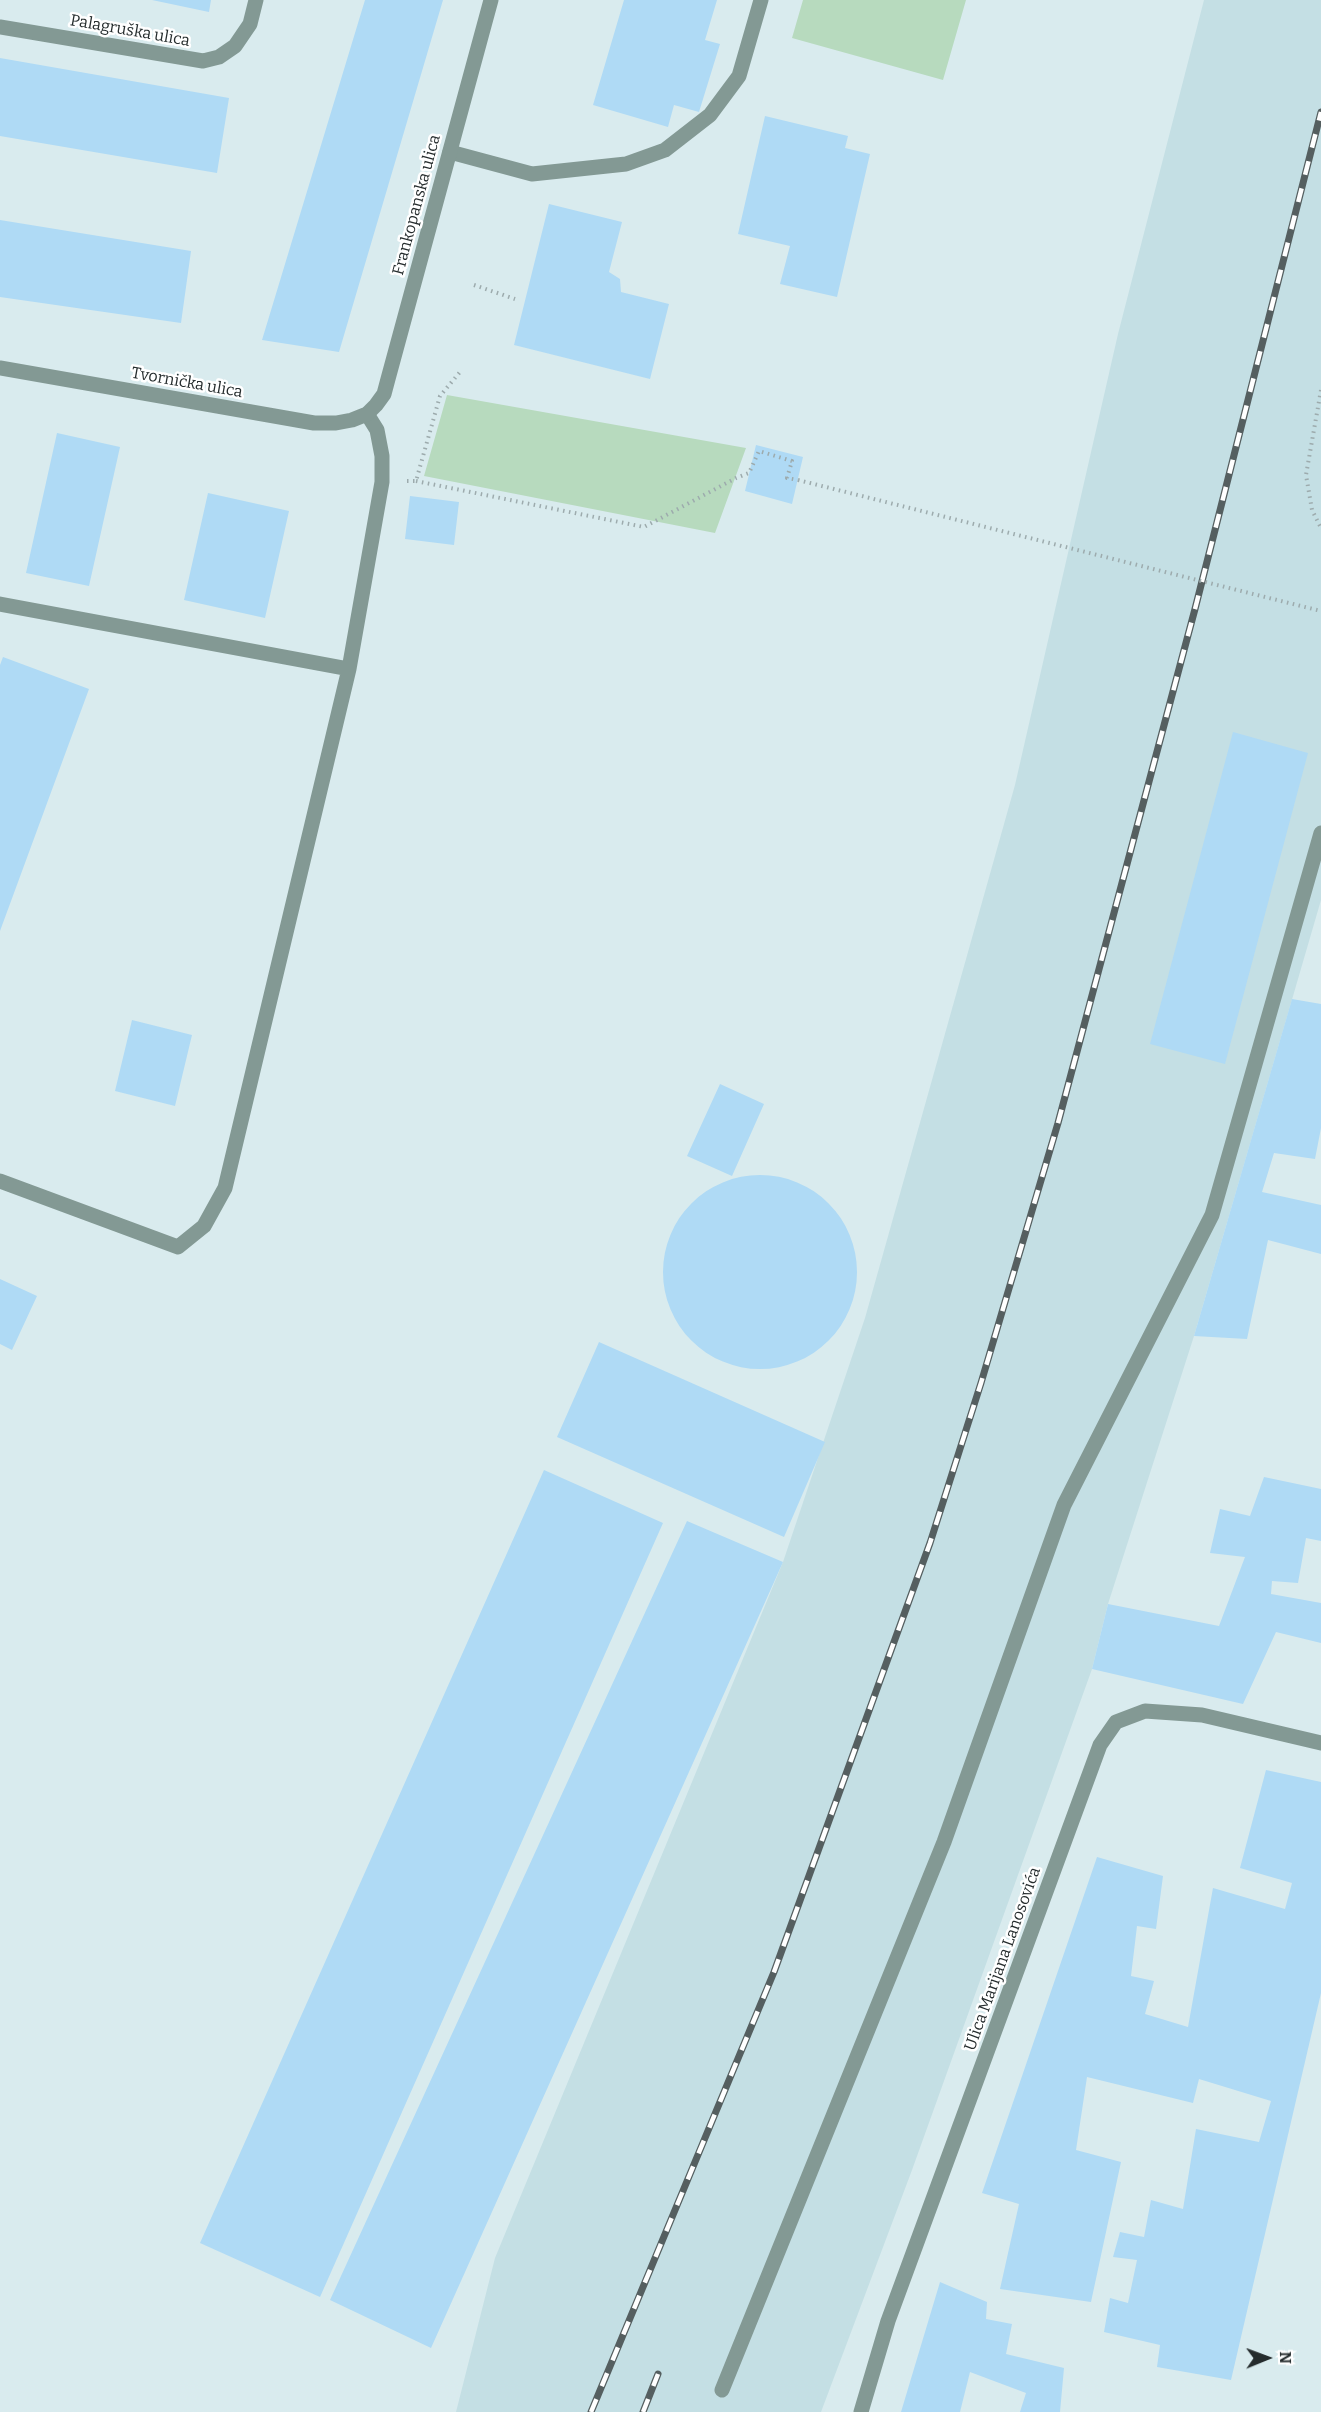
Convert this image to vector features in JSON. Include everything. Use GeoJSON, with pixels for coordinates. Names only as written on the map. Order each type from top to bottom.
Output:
{"type":"FeatureCollection","features":[{"type":"Feature","properties":{"kind":"street","name":"Palagruška ulica"},"geometry":{"type":"LineString","coordinates":[[0,27],[203,62],[219,57],[235,46],[250,24],[256,0]]}},
{"type":"Feature","properties":{"kind":"street","name":"Frankopanska ulica"},"geometry":{"type":"LineString","coordinates":[[367,414],[384,394],[491,0]]}},
{"type":"Feature","properties":{"kind":"street"},"geometry":{"type":"LineString","coordinates":[[450,152],[532,174],[626,164],[665,150],[710,115],[739,76],[761,0]]}},
{"type":"Feature","properties":{"kind":"street","name":"Tvornička ulica"},"geometry":{"type":"LineString","coordinates":[[0,368],[314,423],[336,423],[367,414]]}},
{"type":"Feature","properties":{"kind":"street"},"geometry":{"type":"LineString","coordinates":[[0,1181],[178,1247],[204,1226],[225,1188],[349,669],[382,482],[382,456],[377,430],[367,414]]}},
{"type":"Feature","properties":{"kind":"street"},"geometry":{"type":"LineString","coordinates":[[0,604],[349,669]]}},
{"type":"Feature","properties":{"kind":"street"},"geometry":{"type":"LineString","coordinates":[[722,2390],[944,1842],[1064,1505],[1212,1215],[1321,833]]}},
{"type":"Feature","properties":{"kind":"street","name":"Ulica Marijana Lanosovića"},"geometry":{"type":"LineString","coordinates":[[861,2412],[888,2321],[1100,1745],[1116,1722],[1145,1711],[1202,1715],[1321,1743]]}},
{"type":"Feature","properties":{"kind":"path"},"geometry":{"type":"LineString","coordinates":[[474,285],[515,299]]}},
{"type":"Feature","properties":{"kind":"path"},"geometry":{"type":"LineString","coordinates":[[416,481],[440,396],[460,372]]}},
{"type":"Feature","properties":{"kind":"path"},"geometry":{"type":"LineString","coordinates":[[1321,390],[1306,475],[1312,510],[1321,528]]}},
{"type":"Feature","properties":{"kind":"path"},"geometry":{"type":"LineString","coordinates":[[382,482],[416,481],[644,527],[749,473],[759,451],[792,460],[787,478],[1321,611]]}},
{"type":"Feature","properties":{"kind":"shaded area"},"geometry":{"type":"Polygon","coordinates":[[[1204,0],[1321,0],[1321,900],[1194,1336],[1108,1604],[1092,1669],[912,2170],[821,2412],[456,2412],[495,2258],[783,1562],[865,1318],[1015,785],[1118,334],[1204,0]]]}},
{"type":"Feature","properties":{"kind":"green space"},"geometry":{"type":"Polygon","coordinates":[[[803,0],[966,0],[943,80],[792,38],[803,0]]]}},
{"type":"Feature","properties":{"kind":"green space"},"geometry":{"type":"Polygon","coordinates":[[[447,395],[746,448],[715,533],[424,476],[447,395]]]}},
{"type":"Feature","properties":{"kind":"building"},"geometry":{"type":"Polygon","coordinates":[[[152,0],[211,0],[209,12],[152,0]]]}},
{"type":"Feature","properties":{"kind":"building"},"geometry":{"type":"Polygon","coordinates":[[[365,0],[443,0],[339,352],[262,340],[365,0]]]}},
{"type":"Feature","properties":{"kind":"building"},"geometry":{"type":"Polygon","coordinates":[[[624,0],[717,0],[705,40],[720,44],[699,112],[674,105],[668,127],[593,105],[624,0]]]}},
{"type":"Feature","properties":{"kind":"building"},"geometry":{"type":"Polygon","coordinates":[[[0,58],[229,98],[217,173],[0,136],[0,58]]]}},
{"type":"Feature","properties":{"kind":"building"},"geometry":{"type":"Polygon","coordinates":[[[765,116],[848,136],[845,148],[870,154],[837,297],[780,284],[790,246],[738,234],[765,116]]]}},
{"type":"Feature","properties":{"kind":"building"},"geometry":{"type":"Polygon","coordinates":[[[549,204],[622,222],[609,272],[620,279],[621,292],[669,304],[650,379],[514,345],[549,204]]]}},
{"type":"Feature","properties":{"kind":"building"},"geometry":{"type":"Polygon","coordinates":[[[0,220],[191,251],[181,323],[0,297],[0,220]]]}},
{"type":"Feature","properties":{"kind":"building"},"geometry":{"type":"Polygon","coordinates":[[[57,433],[120,447],[89,586],[26,573],[57,433]]]}},
{"type":"Feature","properties":{"kind":"building"},"geometry":{"type":"Polygon","coordinates":[[[756,445],[803,457],[792,504],[745,491],[756,445]]]}},
{"type":"Feature","properties":{"kind":"building"},"geometry":{"type":"Polygon","coordinates":[[[208,493],[289,511],[265,618],[184,600],[208,493]]]}},
{"type":"Feature","properties":{"kind":"building"},"geometry":{"type":"Polygon","coordinates":[[[410,496],[459,502],[454,545],[405,539],[410,496]]]}},
{"type":"Feature","properties":{"kind":"building"},"geometry":{"type":"Polygon","coordinates":[[[3,657],[89,689],[0,931],[0,665],[3,657]]]}},
{"type":"Feature","properties":{"kind":"building"},"geometry":{"type":"Polygon","coordinates":[[[1233,732],[1308,753],[1225,1064],[1150,1044],[1233,732]]]}},
{"type":"Feature","properties":{"kind":"building"},"geometry":{"type":"Polygon","coordinates":[[[1292,999],[1321,1004],[1321,1128],[1315,1159],[1274,1153],[1262,1192],[1321,1205],[1321,1254],[1268,1240],[1247,1339],[1194,1336],[1292,999]]]}},
{"type":"Feature","properties":{"kind":"building"},"geometry":{"type":"Polygon","coordinates":[[[132,1020],[192,1035],[175,1106],[115,1091],[132,1020]]]}},
{"type":"Feature","properties":{"kind":"building"},"geometry":{"type":"Polygon","coordinates":[[[720,1084],[764,1104],[732,1176],[687,1156],[720,1084]]]}},
{"type":"Feature","properties":{"kind":"building"},"geometry":{"type":"Polygon","coordinates":[[[760,1175],[797,1182],[814,1191],[829,1203],[841,1218],[850,1235],[857,1272],[850,1309],[841,1326],[829,1341],[814,1353],[797,1362],[760,1369],[723,1362],[706,1353],[691,1341],[679,1326],[670,1309],[663,1272],[670,1235],[679,1218],[691,1203],[706,1191],[723,1182],[760,1175]]]}},
{"type":"Feature","properties":{"kind":"building"},"geometry":{"type":"Polygon","coordinates":[[[0,1279],[37,1296],[12,1350],[0,1344],[0,1279]]]}},
{"type":"Feature","properties":{"kind":"building"},"geometry":{"type":"Polygon","coordinates":[[[599,1342],[825,1442],[784,1537],[557,1437],[599,1342]]]}},
{"type":"Feature","properties":{"kind":"building"},"geometry":{"type":"Polygon","coordinates":[[[544,1470],[663,1523],[320,2297],[200,2243],[544,1470]]]}},
{"type":"Feature","properties":{"kind":"building"},"geometry":{"type":"Polygon","coordinates":[[[1264,1477],[1321,1489],[1321,1541],[1306,1538],[1298,1583],[1272,1581],[1271,1594],[1321,1603],[1321,1643],[1276,1632],[1243,1704],[1092,1669],[1108,1604],[1219,1626],[1245,1557],[1210,1553],[1220,1509],[1250,1516],[1264,1477]]]}},
{"type":"Feature","properties":{"kind":"building"},"geometry":{"type":"Polygon","coordinates":[[[687,1521],[783,1562],[431,2348],[330,2300],[687,1521]]]}},
{"type":"Feature","properties":{"kind":"building"},"geometry":{"type":"Polygon","coordinates":[[[1266,1770],[1321,1782],[1321,1993],[1231,2380],[1157,2367],[1160,2345],[1104,2332],[1110,2298],[1128,2303],[1137,2260],[1113,2257],[1120,2232],[1144,2237],[1151,2200],[1183,2209],[1196,2129],[1259,2142],[1271,2101],[1199,2079],[1193,2103],[1087,2077],[1076,2150],[1121,2162],[1091,2302],[1000,2289],[1019,2204],[982,2193],[1097,1857],[1163,1876],[1156,1929],[1137,1926],[1131,1976],[1154,1981],[1145,2014],[1188,2027],[1213,1888],[1285,1909],[1292,1883],[1240,1868],[1266,1770]]]}},
{"type":"Feature","properties":{"kind":"building"},"geometry":{"type":"Polygon","coordinates":[[[940,2282],[987,2302],[986,2319],[1012,2324],[1006,2354],[1064,2368],[1060,2412],[1020,2412],[1026,2393],[970,2372],[960,2412],[901,2412],[940,2282]]]}},
{"type":"Feature","properties":{"kind":"railway"},"geometry":{"type":"LineString","coordinates":[[591,2412],[774,1972],[930,1543],[981,1383],[1058,1123],[1195,609],[1321,112]]}},
{"type":"Feature","properties":{"kind":"railway"},"geometry":{"type":"LineString","coordinates":[[643,2412],[658,2374]]}}]}
